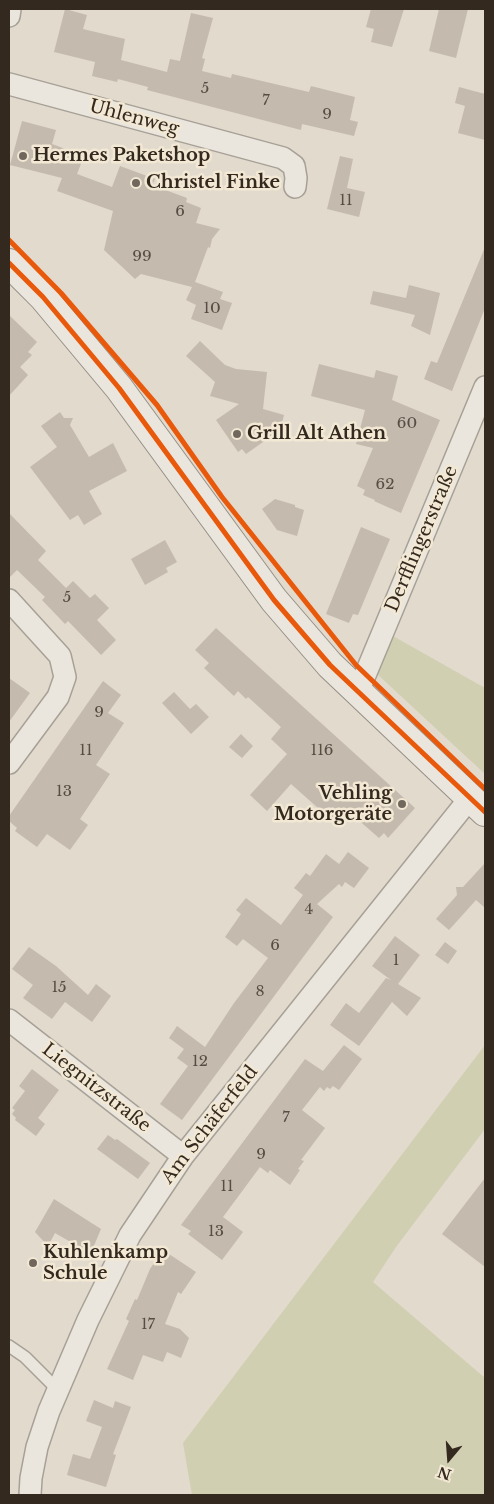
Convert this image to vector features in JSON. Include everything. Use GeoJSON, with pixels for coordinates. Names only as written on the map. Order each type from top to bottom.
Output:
{"type":"FeatureCollection","features":[{"type":"Feature","properties":{"kind":"main road"},"geometry":{"type":"LineString","coordinates":[[9,263],[44,297],[119,388],[274,600],[330,665],[478,805]]}},
{"type":"Feature","properties":{"kind":"street"},"geometry":{"type":"LineString","coordinates":[[9,16],[10,9]]}},
{"type":"Feature","properties":{"kind":"street","name":"Uhlenweg"},"geometry":{"type":"LineString","coordinates":[[9,84],[283,158],[294,166],[295,187]]}},
{"type":"Feature","properties":{"kind":"street","name":"Derfflingerstraße"},"geometry":{"type":"LineString","coordinates":[[358,692],[485,387]]}},
{"type":"Feature","properties":{"kind":"street"},"geometry":{"type":"LineString","coordinates":[[9,600],[60,656],[66,677],[58,697],[9,762]]}},
{"type":"Feature","properties":{"kind":"street","name":"Am Schäferfeld"},"geometry":{"type":"LineString","coordinates":[[30,1495],[37,1447],[58,1390],[122,1249],[183,1156],[478,805]]}},
{"type":"Feature","properties":{"kind":"street","name":"Liegnitzstraße"},"geometry":{"type":"LineString","coordinates":[[9,1020],[183,1156]]}},
{"type":"Feature","properties":{"kind":"lane"},"geometry":{"type":"LineString","coordinates":[[9,1346],[25,1357],[58,1390]]}},
{"type":"Feature","properties":{"kind":"green space"},"geometry":{"type":"Polygon","coordinates":[[[393,636],[485,688],[485,774],[376,673],[393,636]]]}},
{"type":"Feature","properties":{"kind":"green space"},"geometry":{"type":"Polygon","coordinates":[[[485,1045],[485,1129],[396,1247],[373,1282],[485,1378],[485,1495],[192,1495],[183,1443],[485,1045]]]}},
{"type":"Feature","properties":{"kind":"building"},"geometry":{"type":"Polygon","coordinates":[[[65,9],[87,15],[83,29],[125,39],[121,60],[167,72],[170,59],[180,61],[191,13],[213,18],[202,58],[205,59],[202,71],[231,78],[232,74],[309,92],[311,86],[355,97],[350,120],[358,122],[354,136],[302,124],[301,130],[147,90],[148,87],[118,79],[117,82],[92,76],[95,62],[54,52],[65,9]]]}},
{"type":"Feature","properties":{"kind":"building"},"geometry":{"type":"Polygon","coordinates":[[[371,9],[404,9],[392,47],[371,42],[374,29],[366,27],[371,9]]]}},
{"type":"Feature","properties":{"kind":"building"},"geometry":{"type":"Polygon","coordinates":[[[439,9],[468,9],[456,58],[429,51],[439,9]]]}},
{"type":"Feature","properties":{"kind":"building"},"geometry":{"type":"Polygon","coordinates":[[[459,87],[485,94],[485,140],[458,133],[465,106],[455,103],[459,87]]]}},
{"type":"Feature","properties":{"kind":"building"},"geometry":{"type":"Polygon","coordinates":[[[22,121],[56,130],[52,144],[84,156],[77,174],[112,187],[120,166],[155,179],[152,185],[187,198],[186,202],[201,208],[196,223],[220,229],[212,239],[210,248],[208,247],[195,282],[223,292],[220,299],[232,303],[222,330],[191,319],[196,305],[186,300],[192,287],[141,274],[135,279],[104,250],[113,211],[57,191],[62,178],[10,165],[22,121]]]}},
{"type":"Feature","properties":{"kind":"building"},"geometry":{"type":"Polygon","coordinates":[[[340,156],[353,159],[347,188],[365,192],[359,217],[327,209],[340,156]]]}},
{"type":"Feature","properties":{"kind":"building"},"geometry":{"type":"Polygon","coordinates":[[[485,247],[485,308],[452,391],[424,379],[431,361],[437,363],[485,247]]]}},
{"type":"Feature","properties":{"kind":"building"},"geometry":{"type":"Polygon","coordinates":[[[409,285],[440,293],[430,335],[411,326],[415,315],[370,304],[373,291],[406,298],[409,285]]]}},
{"type":"Feature","properties":{"kind":"building"},"geometry":{"type":"Polygon","coordinates":[[[9,315],[37,342],[28,352],[32,355],[20,367],[28,375],[9,396],[9,315]]]}},
{"type":"Feature","properties":{"kind":"building"},"geometry":{"type":"Polygon","coordinates":[[[200,341],[225,365],[236,369],[267,372],[263,409],[284,415],[280,430],[246,454],[242,449],[238,452],[216,420],[239,404],[210,396],[215,382],[186,356],[200,341]]]}},
{"type":"Feature","properties":{"kind":"building"},"geometry":{"type":"Polygon","coordinates":[[[319,364],[374,378],[376,370],[398,376],[392,400],[440,420],[401,513],[363,495],[365,490],[357,486],[373,448],[356,444],[365,410],[311,396],[319,364]]]}},
{"type":"Feature","properties":{"kind":"building"},"geometry":{"type":"Polygon","coordinates":[[[60,412],[64,418],[73,418],[70,425],[89,457],[113,443],[127,471],[89,491],[102,514],[84,525],[78,515],[70,520],[30,467],[57,447],[41,426],[60,412]]]}},
{"type":"Feature","properties":{"kind":"building"},"geometry":{"type":"Polygon","coordinates":[[[275,499],[304,510],[297,536],[277,530],[262,509],[275,499]]]}},
{"type":"Feature","properties":{"kind":"building"},"geometry":{"type":"Polygon","coordinates":[[[9,513],[46,551],[38,560],[66,588],[73,581],[90,598],[95,594],[109,608],[97,620],[116,640],[101,655],[68,621],[65,624],[42,600],[45,597],[17,570],[9,578],[9,513]]]}},
{"type":"Feature","properties":{"kind":"building"},"geometry":{"type":"Polygon","coordinates":[[[361,527],[390,539],[358,615],[353,614],[349,623],[326,614],[361,527]]]}},
{"type":"Feature","properties":{"kind":"building"},"geometry":{"type":"Polygon","coordinates":[[[165,540],[177,562],[166,568],[168,572],[145,585],[131,559],[165,540]]]}},
{"type":"Feature","properties":{"kind":"building"},"geometry":{"type":"Polygon","coordinates":[[[216,628],[415,808],[388,838],[384,833],[379,838],[348,811],[336,824],[291,784],[267,811],[250,795],[287,754],[271,739],[281,727],[248,697],[246,699],[238,691],[234,696],[204,668],[209,663],[195,650],[216,628]]]}},
{"type":"Feature","properties":{"kind":"building"},"geometry":{"type":"Polygon","coordinates":[[[9,678],[30,693],[9,722],[9,678]]]}},
{"type":"Feature","properties":{"kind":"building"},"geometry":{"type":"Polygon","coordinates":[[[103,681],[121,695],[108,713],[124,723],[96,765],[110,774],[80,819],[88,825],[70,850],[47,834],[37,847],[15,831],[17,828],[9,821],[9,816],[103,681]]]}},
{"type":"Feature","properties":{"kind":"building"},"geometry":{"type":"Polygon","coordinates":[[[174,692],[190,709],[196,704],[209,717],[191,734],[162,703],[174,692]]]}},
{"type":"Feature","properties":{"kind":"building"},"geometry":{"type":"Polygon","coordinates":[[[241,734],[253,746],[242,758],[229,747],[241,734]]]}},
{"type":"Feature","properties":{"kind":"building"},"geometry":{"type":"Polygon","coordinates":[[[348,852],[369,868],[354,888],[345,882],[342,887],[339,884],[317,904],[333,917],[182,1120],[160,1104],[188,1066],[177,1058],[184,1049],[169,1038],[177,1026],[205,1047],[234,1003],[268,958],[243,939],[237,946],[225,937],[241,914],[236,910],[246,898],[281,925],[303,895],[294,888],[306,873],[310,876],[326,854],[339,864],[348,852]]]}},
{"type":"Feature","properties":{"kind":"building"},"geometry":{"type":"Polygon","coordinates":[[[485,863],[485,908],[476,900],[449,930],[436,919],[457,895],[456,887],[463,887],[485,863]]]}},
{"type":"Feature","properties":{"kind":"building"},"geometry":{"type":"Polygon","coordinates":[[[395,936],[420,955],[398,984],[421,998],[407,1016],[392,1002],[359,1046],[330,1025],[346,1003],[359,1013],[386,978],[391,980],[372,966],[395,936]]]}},
{"type":"Feature","properties":{"kind":"building"},"geometry":{"type":"Polygon","coordinates":[[[445,942],[457,951],[448,964],[435,955],[445,942]]]}},
{"type":"Feature","properties":{"kind":"building"},"geometry":{"type":"Polygon","coordinates":[[[29,947],[56,966],[88,995],[96,984],[111,996],[92,1022],[65,1002],[52,1019],[23,998],[33,985],[12,969],[29,947]]]}},
{"type":"Feature","properties":{"kind":"building"},"geometry":{"type":"Polygon","coordinates":[[[344,1045],[362,1059],[339,1090],[333,1086],[330,1089],[327,1087],[324,1091],[320,1087],[302,1110],[325,1128],[301,1160],[304,1161],[290,1185],[270,1170],[268,1173],[260,1167],[223,1217],[243,1232],[222,1260],[188,1234],[191,1231],[181,1225],[305,1059],[323,1071],[344,1045]]]}},
{"type":"Feature","properties":{"kind":"building"},"geometry":{"type":"Polygon","coordinates":[[[32,1069],[59,1090],[38,1118],[45,1124],[36,1136],[15,1120],[16,1118],[12,1114],[15,1110],[12,1108],[25,1091],[19,1086],[32,1069]]]}},
{"type":"Feature","properties":{"kind":"building"},"geometry":{"type":"Polygon","coordinates":[[[108,1135],[115,1140],[117,1139],[150,1163],[138,1179],[97,1149],[108,1135]]]}},
{"type":"Feature","properties":{"kind":"building"},"geometry":{"type":"Polygon","coordinates":[[[485,1178],[485,1267],[442,1234],[485,1178]]]}},
{"type":"Feature","properties":{"kind":"building"},"geometry":{"type":"Polygon","coordinates":[[[54,1199],[101,1229],[93,1248],[88,1252],[55,1233],[48,1246],[35,1232],[54,1199]]]}},
{"type":"Feature","properties":{"kind":"building"},"geometry":{"type":"Polygon","coordinates":[[[163,1250],[196,1272],[181,1294],[178,1292],[165,1324],[180,1329],[189,1338],[181,1358],[167,1352],[163,1362],[143,1355],[133,1380],[107,1369],[129,1321],[126,1319],[135,1299],[137,1300],[150,1269],[163,1250]]]}},
{"type":"Feature","properties":{"kind":"building"},"geometry":{"type":"Polygon","coordinates":[[[94,1400],[113,1408],[115,1401],[131,1407],[113,1454],[116,1455],[106,1487],[67,1475],[73,1454],[90,1459],[102,1427],[86,1421],[94,1400]]]}},
{"type":"Feature","properties":{"kind":"cycle path"},"geometry":{"type":"LineString","coordinates":[[9,240],[61,293],[157,405],[222,497],[356,665],[485,789]]}},
{"type":"Feature","properties":{"kind":"cycle path"},"geometry":{"type":"LineString","coordinates":[[9,263],[43,297],[119,388],[274,600],[330,665],[485,812]]}},
{"type":"Feature","properties":{"kind":"place","name":"Hermes Paketshop"},"geometry":{"type":"Point","coordinates":[23,156]}},
{"type":"Feature","properties":{"kind":"place","name":"Christel Finke"},"geometry":{"type":"Point","coordinates":[136,183]}},
{"type":"Feature","properties":{"kind":"place","name":"Grill Alt Athen"},"geometry":{"type":"Point","coordinates":[237,434]}},
{"type":"Feature","properties":{"kind":"place","name":"Vehling Motorgeräte"},"geometry":{"type":"Point","coordinates":[402,804]}},
{"type":"Feature","properties":{"kind":"place","name":"Kuhlenkamp Schule"},"geometry":{"type":"Point","coordinates":[33,1263]}}]}
